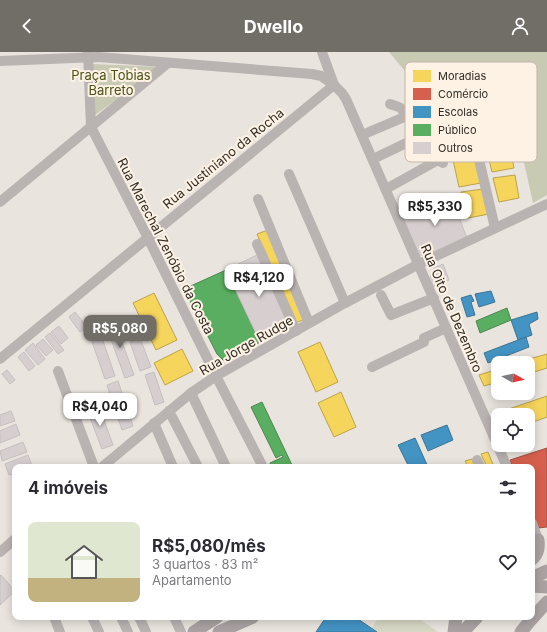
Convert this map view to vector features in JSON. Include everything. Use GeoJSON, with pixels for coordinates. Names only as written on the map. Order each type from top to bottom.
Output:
{"type":"FeatureCollection","features":[{"type":"Feature","properties":{"kind":"main road"},"geometry":{"type":"LineString","coordinates":[[535,556],[538,551],[539,540]]}},
{"type":"Feature","properties":{"kind":"main road"},"geometry":{"type":"LineString","coordinates":[[535,577],[547,571]]}},
{"type":"Feature","properties":{"kind":"main road"},"geometry":{"type":"LineString","coordinates":[[535,586],[547,587]]}},
{"type":"Feature","properties":{"kind":"main road"},"geometry":{"type":"LineString","coordinates":[[535,615],[547,602]]}},
{"type":"Feature","properties":{"kind":"main road"},"geometry":{"type":"LineString","coordinates":[[194,632],[212,620]]}},
{"type":"Feature","properties":{"kind":"main road"},"geometry":{"type":"LineString","coordinates":[[219,632],[246,620]]}},
{"type":"Feature","properties":{"kind":"main road"},"geometry":{"type":"LineString","coordinates":[[454,632],[456,620]]}},
{"type":"Feature","properties":{"kind":"main road"},"geometry":{"type":"LineString","coordinates":[[463,632],[475,620]]}},
{"type":"Feature","properties":{"kind":"main road"},"geometry":{"type":"LineString","coordinates":[[477,632],[478,620]]}},
{"type":"Feature","properties":{"kind":"main road"},"geometry":{"type":"LineString","coordinates":[[521,632],[530,620]]}},
{"type":"Feature","properties":{"kind":"street","name":"Rua Oito de Dezembro"},"geometry":{"type":"LineString","coordinates":[[322,52],[334,85],[346,99],[373,159],[506,464]]}},
{"type":"Feature","properties":{"kind":"street"},"geometry":{"type":"LineString","coordinates":[[88,55],[91,127]]}},
{"type":"Feature","properties":{"kind":"street"},"geometry":{"type":"LineString","coordinates":[[0,61],[17,56],[110,55],[168,63],[312,74],[321,76],[334,85]]}},
{"type":"Feature","properties":{"kind":"street"},"geometry":{"type":"LineString","coordinates":[[0,202],[168,63]]}},
{"type":"Feature","properties":{"kind":"street","name":"Rua Justiniano da Rocha"},"geometry":{"type":"LineString","coordinates":[[0,359],[334,85]]}},
{"type":"Feature","properties":{"kind":"street"},"geometry":{"type":"LineString","coordinates":[[362,135],[402,118],[404,115],[402,110],[399,107],[390,104]]}},
{"type":"Feature","properties":{"kind":"street","name":"Rua Marechal Zenóbio da Costa"},"geometry":{"type":"LineString","coordinates":[[91,127],[216,376],[262,464]]}},
{"type":"Feature","properties":{"kind":"street"},"geometry":{"type":"LineString","coordinates":[[373,159],[405,140]]}},
{"type":"Feature","properties":{"kind":"street"},"geometry":{"type":"LineString","coordinates":[[386,190],[435,162]]}},
{"type":"Feature","properties":{"kind":"street"},"geometry":{"type":"LineString","coordinates":[[480,162],[495,228]]}},
{"type":"Feature","properties":{"kind":"street"},"geometry":{"type":"LineString","coordinates":[[289,174],[345,303]]}},
{"type":"Feature","properties":{"kind":"street"},"geometry":{"type":"LineString","coordinates":[[258,199],[309,323]]}},
{"type":"Feature","properties":{"kind":"street","name":"Rua Jorge Rudge"},"geometry":{"type":"LineString","coordinates":[[105,464],[169,411],[216,376],[345,303],[419,264],[547,204]]}},
{"type":"Feature","properties":{"kind":"street"},"geometry":{"type":"LineString","coordinates":[[257,244],[296,331]]}},
{"type":"Feature","properties":{"kind":"street"},"geometry":{"type":"LineString","coordinates":[[381,295],[391,315],[434,298]]}},
{"type":"Feature","properties":{"kind":"street"},"geometry":{"type":"LineString","coordinates":[[372,367],[424,342],[424,338],[446,328]]}},
{"type":"Feature","properties":{"kind":"street"},"geometry":{"type":"LineString","coordinates":[[58,371],[100,464]]}},
{"type":"Feature","properties":{"kind":"street"},"geometry":{"type":"LineString","coordinates":[[191,394],[225,464]]}},
{"type":"Feature","properties":{"kind":"street"},"geometry":{"type":"LineString","coordinates":[[169,411],[196,464]]}},
{"type":"Feature","properties":{"kind":"street"},"geometry":{"type":"LineString","coordinates":[[154,423],[172,464]]}},
{"type":"Feature","properties":{"kind":"street"},"geometry":{"type":"LineString","coordinates":[[535,530],[539,540]]}},
{"type":"Feature","properties":{"kind":"street"},"geometry":{"type":"LineString","coordinates":[[0,552],[12,542]]}},
{"type":"Feature","properties":{"kind":"street"},"geometry":{"type":"LineString","coordinates":[[55,620],[60,632]]}},
{"type":"Feature","properties":{"kind":"street"},"geometry":{"type":"LineString","coordinates":[[93,620],[99,632]]}},
{"type":"Feature","properties":{"kind":"street"},"geometry":{"type":"LineString","coordinates":[[122,620],[128,632]]}},
{"type":"Feature","properties":{"kind":"street"},"geometry":{"type":"LineString","coordinates":[[140,620],[146,632]]}},
{"type":"Feature","properties":{"kind":"street"},"geometry":{"type":"LineString","coordinates":[[175,620],[181,632]]}},
{"type":"Feature","properties":{"kind":"green space"},"geometry":{"type":"Polygon","coordinates":[[[389,52],[547,52],[547,195],[533,203],[524,162],[537,162],[537,62],[405,62],[405,71],[389,52]]]}},
{"type":"Feature","properties":{"kind":"green space","name":"Praça Tobias Barreto"},"geometry":{"type":"Polygon","coordinates":[[[92,64],[161,67],[95,115],[92,64]]]}},
{"type":"Feature","properties":{"kind":"green space"},"geometry":{"type":"Polygon","coordinates":[[[377,620],[421,620],[438,632],[378,632],[372,628],[377,620]]]}},
{"type":"Feature","properties":{"kind":"building: Moradias"},"geometry":{"type":"Polygon","coordinates":[[[453,162],[476,162],[481,183],[459,187],[453,162]]]}},
{"type":"Feature","properties":{"kind":"building: Moradias"},"geometry":{"type":"Polygon","coordinates":[[[490,162],[513,162],[514,168],[492,172],[490,162]]]}},
{"type":"Feature","properties":{"kind":"building: Moradias"},"geometry":{"type":"Polygon","coordinates":[[[515,175],[519,198],[499,202],[493,178],[515,175]]]}},
{"type":"Feature","properties":{"kind":"building: Moradias"},"geometry":{"type":"Polygon","coordinates":[[[483,189],[489,214],[468,218],[461,192],[483,189]]]}},
{"type":"Feature","properties":{"kind":"building: Moradias"},"geometry":{"type":"Polygon","coordinates":[[[268,230],[306,319],[295,323],[257,234],[268,230]]]}},
{"type":"Feature","properties":{"kind":"building: Moradias"},"geometry":{"type":"Polygon","coordinates":[[[154,293],[177,340],[156,350],[133,303],[154,293]]]}},
{"type":"Feature","properties":{"kind":"building: Moradias"},"geometry":{"type":"Polygon","coordinates":[[[320,342],[338,382],[316,392],[298,352],[320,342]]]}},
{"type":"Feature","properties":{"kind":"building: Moradias"},"geometry":{"type":"Polygon","coordinates":[[[182,349],[193,371],[165,385],[154,363],[182,349]]]}},
{"type":"Feature","properties":{"kind":"building: Moradias"},"geometry":{"type":"Polygon","coordinates":[[[547,354],[547,368],[535,372],[535,357],[547,354]]]}},
{"type":"Feature","properties":{"kind":"building: Moradias"},"geometry":{"type":"Polygon","coordinates":[[[491,371],[491,384],[484,386],[479,375],[491,371]]]}},
{"type":"Feature","properties":{"kind":"building: Moradias"},"geometry":{"type":"Polygon","coordinates":[[[341,392],[356,427],[334,437],[318,403],[341,392]]]}},
{"type":"Feature","properties":{"kind":"building: Moradias"},"geometry":{"type":"Polygon","coordinates":[[[547,396],[547,417],[535,421],[535,408],[512,408],[547,396]]]}},
{"type":"Feature","properties":{"kind":"building: Moradias"},"geometry":{"type":"Polygon","coordinates":[[[488,452],[493,464],[486,464],[481,454],[488,452]]]}},
{"type":"Feature","properties":{"kind":"building: Moradias"},"geometry":{"type":"Polygon","coordinates":[[[472,459],[474,464],[466,464],[465,461],[472,459]]]}},
{"type":"Feature","properties":{"kind":"building: Comércio"},"geometry":{"type":"Polygon","coordinates":[[[547,448],[547,527],[538,528],[535,520],[535,464],[512,464],[510,460],[547,448]]]}},
{"type":"Feature","properties":{"kind":"building: Escolas"},"geometry":{"type":"Polygon","coordinates":[[[491,291],[495,302],[479,307],[475,294],[491,291]]]}},
{"type":"Feature","properties":{"kind":"building: Escolas"},"geometry":{"type":"Polygon","coordinates":[[[471,295],[474,301],[471,302],[475,315],[467,317],[461,298],[471,295]]]}},
{"type":"Feature","properties":{"kind":"building: Escolas"},"geometry":{"type":"Polygon","coordinates":[[[537,312],[538,319],[529,324],[532,335],[518,340],[511,320],[537,312]]]}},
{"type":"Feature","properties":{"kind":"building: Escolas"},"geometry":{"type":"Polygon","coordinates":[[[526,337],[529,347],[506,356],[491,356],[491,362],[488,363],[484,353],[526,337]]]}},
{"type":"Feature","properties":{"kind":"building: Escolas"},"geometry":{"type":"Polygon","coordinates":[[[447,425],[453,440],[428,451],[421,435],[447,425]]]}},
{"type":"Feature","properties":{"kind":"building: Escolas"},"geometry":{"type":"Polygon","coordinates":[[[415,438],[427,464],[408,464],[398,445],[415,438]]]}},
{"type":"Feature","properties":{"kind":"building: Escolas"},"geometry":{"type":"Polygon","coordinates":[[[324,620],[359,620],[377,632],[316,632],[324,620]]]}},
{"type":"Feature","properties":{"kind":"building: Público"},"geometry":{"type":"Polygon","coordinates":[[[226,270],[260,342],[232,359],[223,360],[217,354],[184,289],[226,270]]]}},
{"type":"Feature","properties":{"kind":"building: Público"},"geometry":{"type":"Polygon","coordinates":[[[507,308],[511,320],[480,333],[476,321],[507,308]]]}},
{"type":"Feature","properties":{"kind":"building: Público"},"geometry":{"type":"Polygon","coordinates":[[[262,402],[292,464],[270,464],[283,457],[282,455],[276,458],[251,407],[262,402]]]}},
{"type":"Feature","properties":{"kind":"building: Outros"},"geometry":{"type":"Polygon","coordinates":[[[450,194],[467,238],[428,257],[417,254],[403,217],[450,194]]]}},
{"type":"Feature","properties":{"kind":"building: Outros"},"geometry":{"type":"Polygon","coordinates":[[[259,254],[292,327],[260,342],[226,270],[259,254]]]}},
{"type":"Feature","properties":{"kind":"building: Outros"},"geometry":{"type":"Polygon","coordinates":[[[443,264],[449,280],[432,287],[429,280],[434,268],[443,264]]]}},
{"type":"Feature","properties":{"kind":"building: Outros"},"geometry":{"type":"Polygon","coordinates":[[[75,312],[87,327],[80,332],[69,317],[75,312]]]}},
{"type":"Feature","properties":{"kind":"building: Outros"},"geometry":{"type":"Polygon","coordinates":[[[114,320],[134,375],[125,378],[105,323],[114,320]]]}},
{"type":"Feature","properties":{"kind":"building: Outros"},"geometry":{"type":"Polygon","coordinates":[[[59,326],[68,338],[61,344],[51,332],[59,326]]]}},
{"type":"Feature","properties":{"kind":"building: Outros"},"geometry":{"type":"Polygon","coordinates":[[[100,332],[115,376],[105,379],[90,336],[100,332]]]}},
{"type":"Feature","properties":{"kind":"building: Outros"},"geometry":{"type":"Polygon","coordinates":[[[50,333],[64,350],[58,354],[45,337],[50,333]]]}},
{"type":"Feature","properties":{"kind":"building: Outros"},"geometry":{"type":"Polygon","coordinates":[[[140,338],[151,367],[140,371],[130,342],[140,338]]]}},
{"type":"Feature","properties":{"kind":"building: Outros"},"geometry":{"type":"Polygon","coordinates":[[[43,339],[53,350],[46,356],[36,345],[43,339]]]}},
{"type":"Feature","properties":{"kind":"building: Outros"},"geometry":{"type":"Polygon","coordinates":[[[33,343],[45,359],[38,365],[25,350],[33,343]]]}},
{"type":"Feature","properties":{"kind":"building: Outros"},"geometry":{"type":"Polygon","coordinates":[[[24,352],[35,366],[29,371],[18,357],[24,352]]]}},
{"type":"Feature","properties":{"kind":"building: Outros"},"geometry":{"type":"Polygon","coordinates":[[[7,370],[15,380],[10,384],[2,374],[7,370]]]}},
{"type":"Feature","properties":{"kind":"building: Outros"},"geometry":{"type":"Polygon","coordinates":[[[154,372],[164,402],[155,405],[145,375],[154,372]]]}},
{"type":"Feature","properties":{"kind":"building: Outros"},"geometry":{"type":"Polygon","coordinates":[[[118,381],[133,426],[122,430],[107,385],[118,381]]]}},
{"type":"Feature","properties":{"kind":"building: Outros"},"geometry":{"type":"Polygon","coordinates":[[[99,406],[113,445],[102,449],[87,410],[99,406]]]}},
{"type":"Feature","properties":{"kind":"building: Outros"},"geometry":{"type":"Polygon","coordinates":[[[11,411],[15,421],[0,426],[0,415],[11,411]]]}},
{"type":"Feature","properties":{"kind":"building: Outros"},"geometry":{"type":"Polygon","coordinates":[[[16,424],[20,435],[0,443],[0,431],[16,424]]]}},
{"type":"Feature","properties":{"kind":"building: Outros"},"geometry":{"type":"Polygon","coordinates":[[[23,442],[27,452],[2,461],[0,451],[23,442]]]}},
{"type":"Feature","properties":{"kind":"building: Outros"},"geometry":{"type":"Polygon","coordinates":[[[28,455],[31,464],[12,464],[12,474],[9,475],[5,464],[28,455]]]}},
{"type":"Feature","properties":{"kind":"building: Outros"},"geometry":{"type":"Polygon","coordinates":[[[1,575],[12,588],[12,594],[0,605],[1,575]]]}}]}
